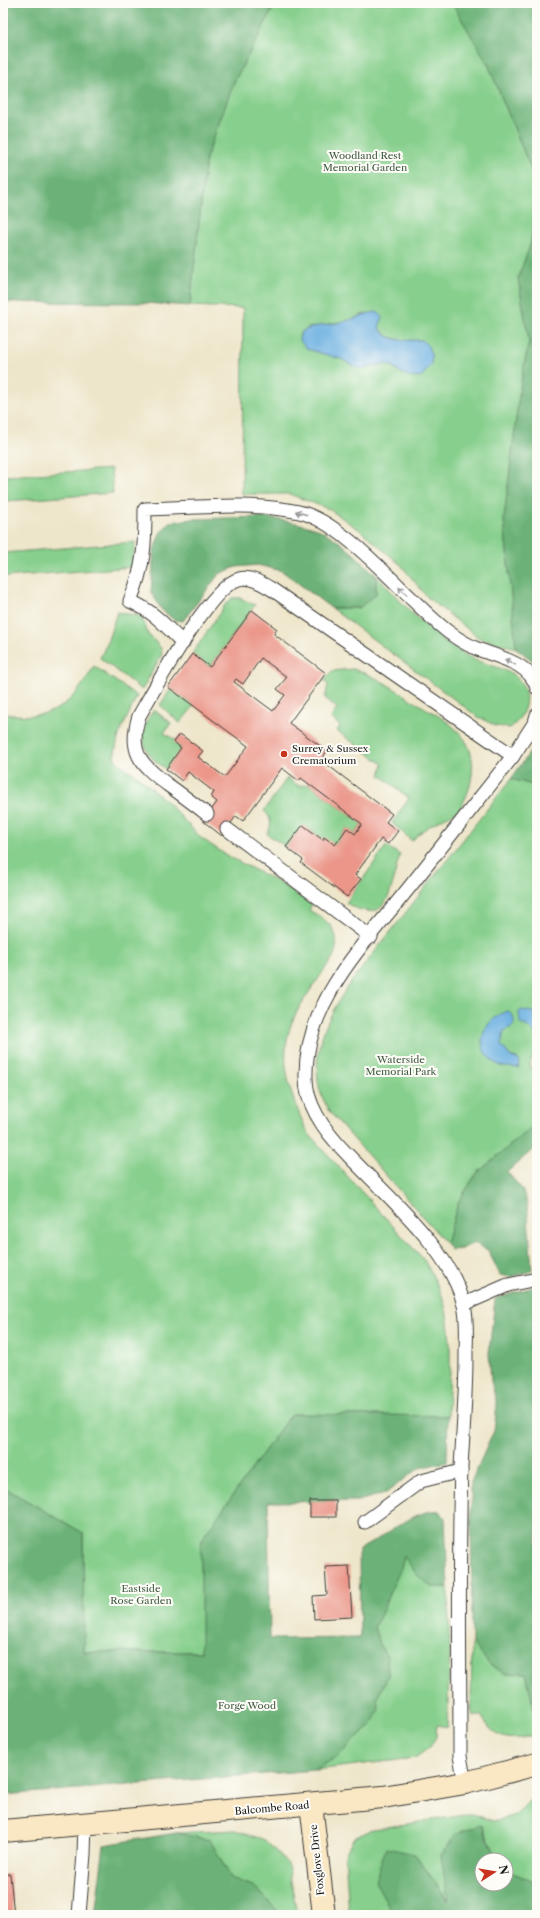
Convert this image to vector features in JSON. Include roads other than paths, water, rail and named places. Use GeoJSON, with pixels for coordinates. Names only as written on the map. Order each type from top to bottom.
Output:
{"type":"FeatureCollection","features":[{"type":"Feature","properties":{"kind":"main road","name":"Balcombe Road"},"geometry":{"type":"LineString","coordinates":[[3,1831],[383,1797],[465,1783],[537,1764]]}},
{"type":"Feature","properties":{"kind":"main road","name":"Foxglove Drive"},"geometry":{"type":"LineString","coordinates":[[311,1804],[324,1915]]}},
{"type":"Feature","properties":{"kind":"lane"},"geometry":{"type":"LineString","coordinates":[[183,643],[156,616],[145,608],[130,601],[136,586],[145,550],[145,509],[251,506],[300,512],[327,523],[447,631],[472,647],[503,658],[523,668],[535,681],[537,688]]}},
{"type":"Feature","properties":{"kind":"lane"},"geometry":{"type":"LineString","coordinates":[[208,814],[148,770],[140,760],[134,746],[134,732],[138,716],[183,643],[208,606],[230,583],[239,579],[250,579],[262,583],[513,756]]}},
{"type":"Feature","properties":{"kind":"lane"},"geometry":{"type":"LineString","coordinates":[[465,1783],[460,1756],[461,1471],[466,1362],[466,1324],[464,1304],[451,1272],[437,1251],[408,1218],[343,1150],[321,1121],[310,1103],[306,1081],[306,1059],[316,1019],[346,966],[371,937],[513,756],[535,722],[537,715]]}},
{"type":"Feature","properties":{"kind":"lane"},"geometry":{"type":"LineString","coordinates":[[227,829],[371,937]]}},
{"type":"Feature","properties":{"kind":"lane"},"geometry":{"type":"LineString","coordinates":[[464,1304],[508,1285],[537,1278]]}},
{"type":"Feature","properties":{"kind":"lane"},"geometry":{"type":"LineString","coordinates":[[365,1522],[421,1481],[461,1471]]}},
{"type":"Feature","properties":{"kind":"lane"},"geometry":{"type":"LineString","coordinates":[[79,1915],[84,1860],[85,1824]]}},
{"type":"Feature","properties":{"kind":"water"},"geometry":{"type":"Polygon","coordinates":[[[377,312],[383,317],[379,327],[387,336],[398,340],[422,340],[428,346],[432,357],[431,365],[422,376],[413,378],[401,373],[393,366],[382,364],[362,369],[355,367],[341,359],[307,349],[299,340],[301,332],[306,329],[344,322],[366,314],[377,312]]]}},
{"type":"Feature","properties":{"kind":"water"},"geometry":{"type":"Polygon","coordinates":[[[521,1010],[537,1013],[537,1039],[533,1030],[520,1023],[519,1012],[521,1010]]]}},
{"type":"Feature","properties":{"kind":"water"},"geometry":{"type":"Polygon","coordinates":[[[508,1011],[513,1015],[514,1024],[504,1031],[501,1045],[510,1056],[519,1060],[520,1064],[518,1068],[501,1066],[490,1059],[482,1044],[486,1028],[499,1015],[508,1011]]]}},
{"type":"Feature","properties":{"kind":"place","name":"Surrey & Sussex Crematorium"},"geometry":{"type":"Point","coordinates":[284,754]}},
{"type":"Feature","properties":{"kind":"park label","name":"Woodland Rest Memorial Garden"},"geometry":{"type":"Point","coordinates":[365,160]}},
{"type":"Feature","properties":{"kind":"park label","name":"Waterside Memorial Park"},"geometry":{"type":"Point","coordinates":[401,1064]}},
{"type":"Feature","properties":{"kind":"park label","name":"Eastside Rose Garden"},"geometry":{"type":"Point","coordinates":[141,1594]}},
{"type":"Feature","properties":{"kind":"park label","name":"Forge Wood"},"geometry":{"type":"Point","coordinates":[247,1705]}}]}
